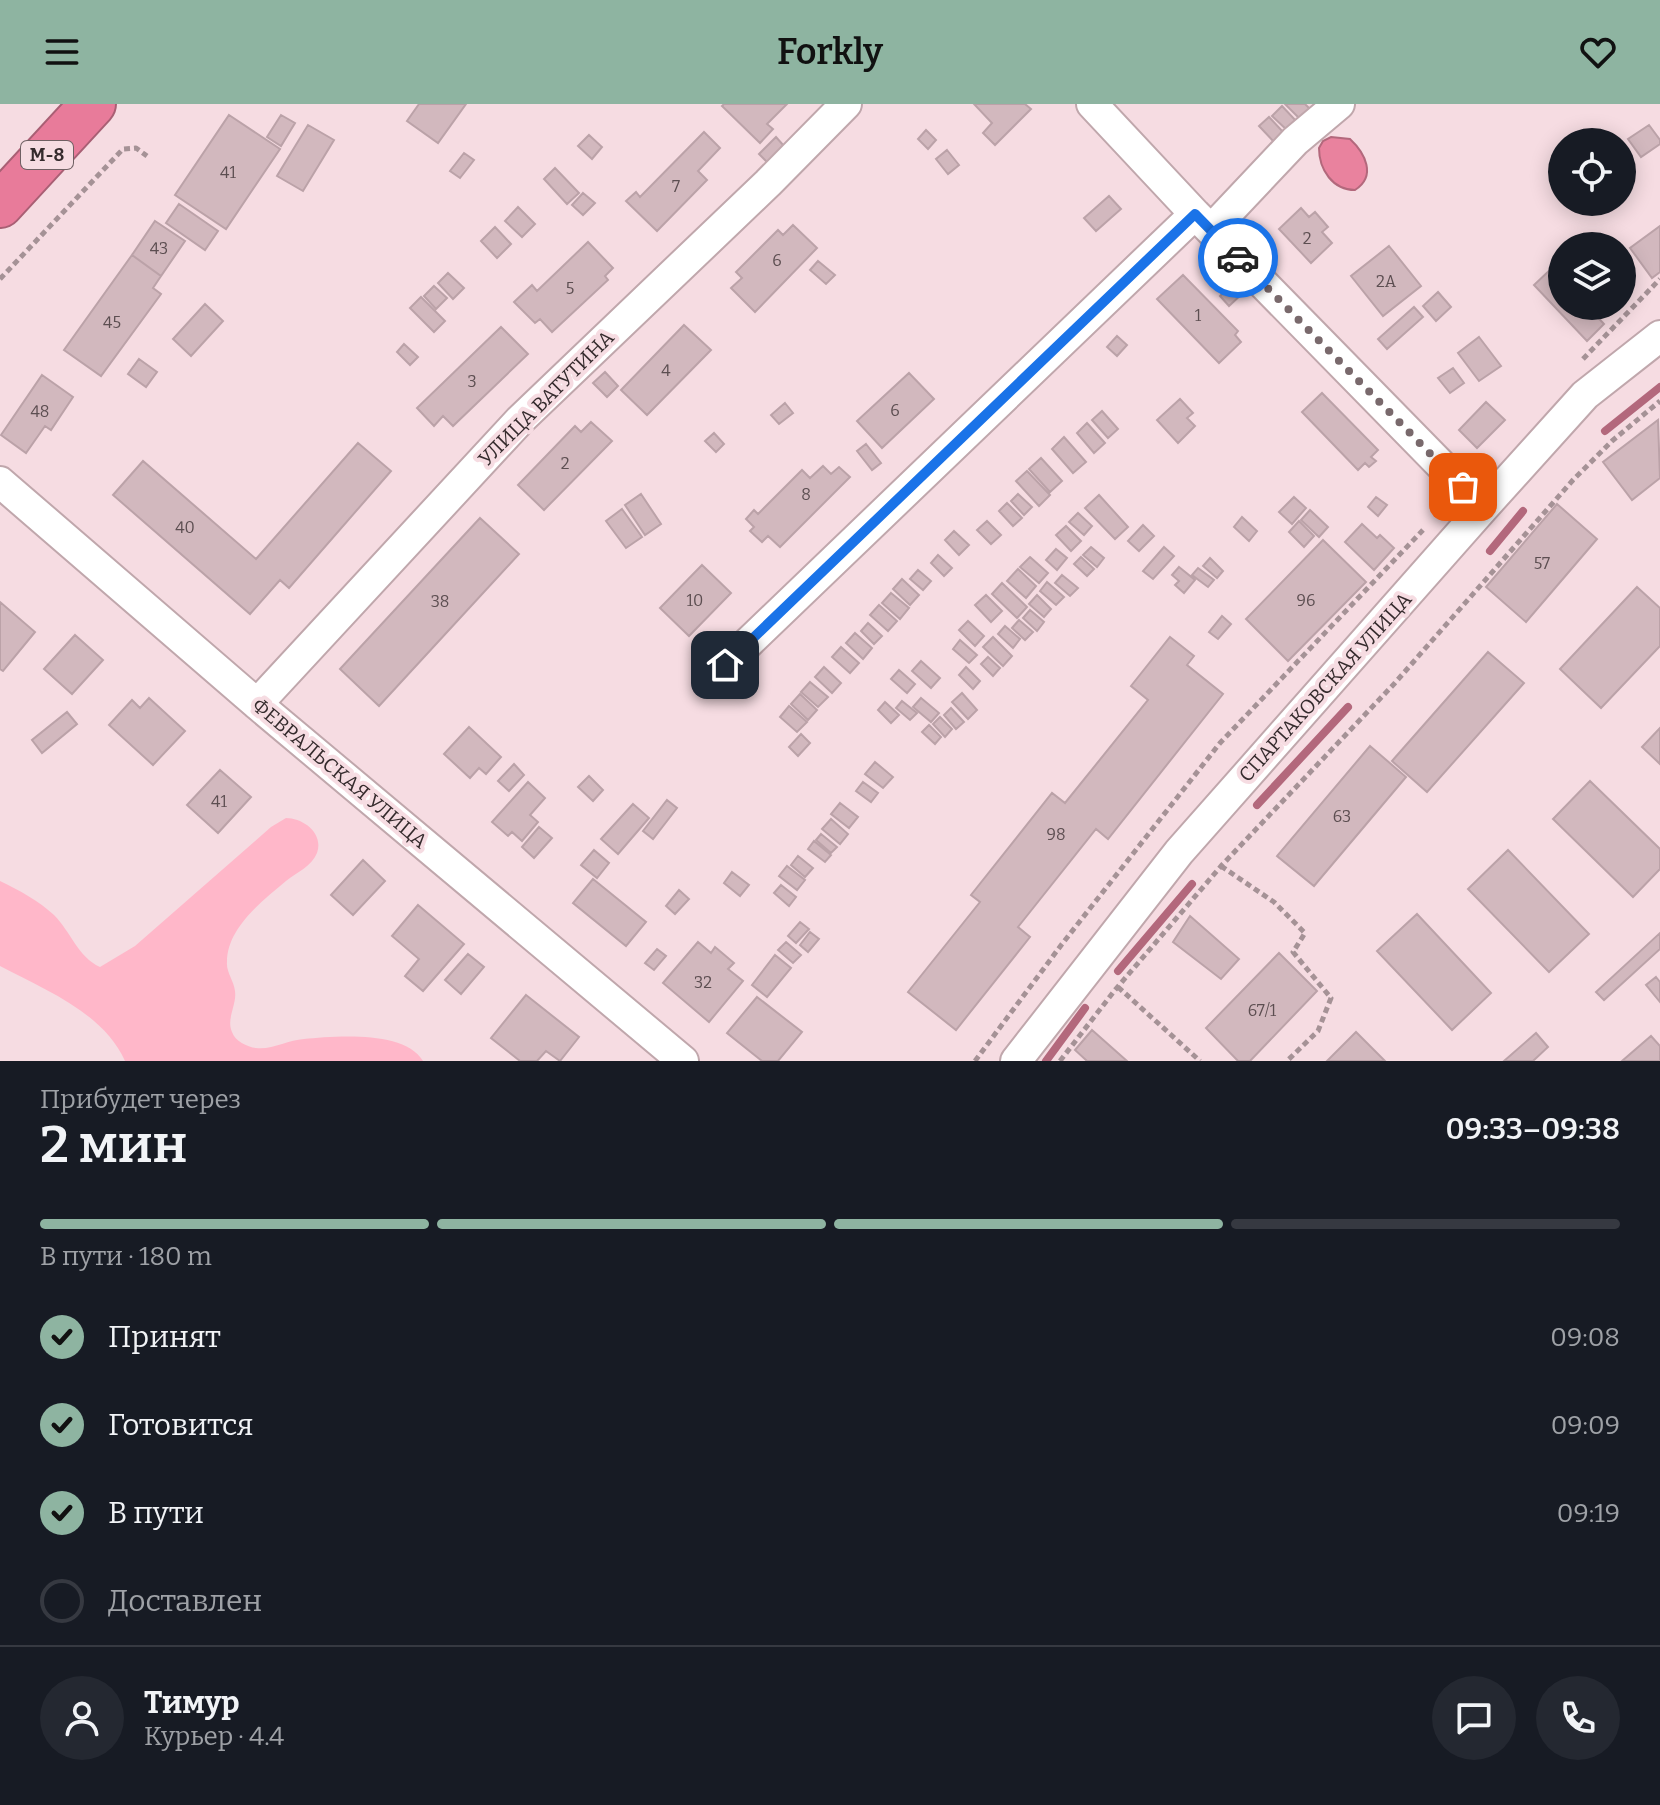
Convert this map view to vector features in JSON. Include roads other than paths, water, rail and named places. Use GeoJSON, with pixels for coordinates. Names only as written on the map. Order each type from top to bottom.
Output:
{"type":"FeatureCollection","features":[{"type":"Feature","properties":{"kind":"highway","name":"М-8"},"geometry":{"type":"LineString","coordinates":[[0,161],[52,104]]}},
{"type":"Feature","properties":{"kind":"highway","name":"М-8"},"geometry":{"type":"LineString","coordinates":[[0,205],[93,104]]}},
{"type":"Feature","properties":{"kind":"street","name":"УЛИЦА ВАТУТИНА"},"geometry":{"type":"LineString","coordinates":[[257,704],[520,420],[768,183],[846,104]]}},
{"type":"Feature","properties":{"kind":"street"},"geometry":{"type":"LineString","coordinates":[[1092,104],[1473,498]]}},
{"type":"Feature","properties":{"kind":"street"},"geometry":{"type":"LineString","coordinates":[[725,665],[1203,222],[1339,104]]}},
{"type":"Feature","properties":{"kind":"street","name":"СПАРТАКОВСКАЯ УЛИЦА"},"geometry":{"type":"LineString","coordinates":[[1016,1061],[1179,852],[1473,498],[1585,395],[1660,336]]}},
{"type":"Feature","properties":{"kind":"street","name":"ФЕВРАЛЬСКАЯ УЛИЦА"},"geometry":{"type":"LineString","coordinates":[[0,482],[257,704],[683,1061]]}},
{"type":"Feature","properties":{"kind":"waterway"},"geometry":{"type":"LineString","coordinates":[[1605,431],[1660,387]]}},
{"type":"Feature","properties":{"kind":"waterway"},"geometry":{"type":"LineString","coordinates":[[1490,551],[1523,511]]}},
{"type":"Feature","properties":{"kind":"waterway"},"geometry":{"type":"LineString","coordinates":[[1257,805],[1348,707]]}},
{"type":"Feature","properties":{"kind":"waterway"},"geometry":{"type":"LineString","coordinates":[[1118,971],[1192,884]]}},
{"type":"Feature","properties":{"kind":"waterway"},"geometry":{"type":"LineString","coordinates":[[1046,1061],[1085,1008]]}}]}
